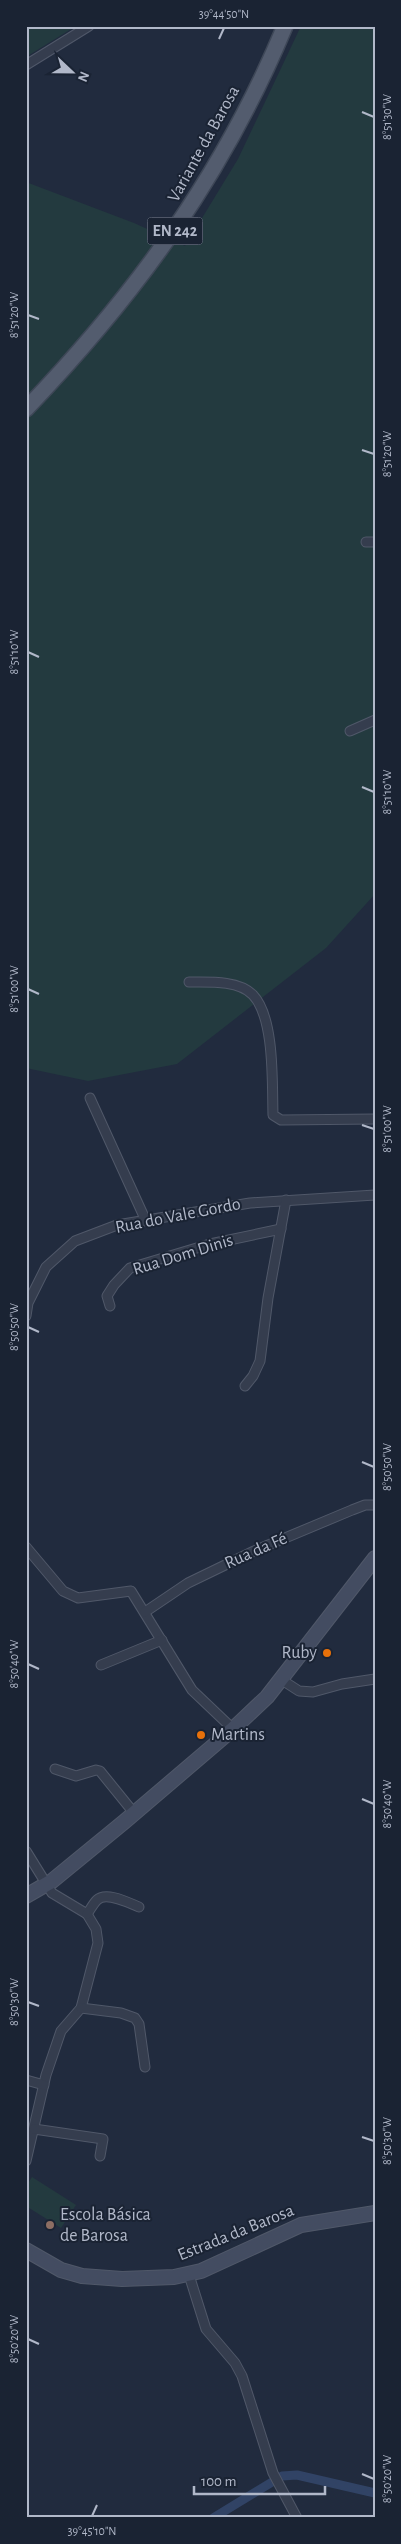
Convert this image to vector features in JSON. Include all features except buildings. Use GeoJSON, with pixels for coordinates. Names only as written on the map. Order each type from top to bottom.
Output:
{"type":"FeatureCollection","features":[{"type":"Feature","properties":{"kind":"main road","name":"Variante da Barosa"},"geometry":{"type":"LineString","coordinates":[[26,409],[109,318],[172,235],[235,132],[285,26]]}},
{"type":"Feature","properties":{"kind":"main road"},"geometry":{"type":"LineString","coordinates":[[26,1896],[46,1886],[233,1729],[282,1680],[375,1558]]}},
{"type":"Feature","properties":{"kind":"main road","name":"Estrada da Barosa"},"geometry":{"type":"LineString","coordinates":[[26,2250],[60,2270],[93,2278],[131,2279],[189,2275],[301,2225],[314,2221],[375,2213]]}},
{"type":"Feature","properties":{"kind":"street"},"geometry":{"type":"LineString","coordinates":[[26,66],[89,26]]}},
{"type":"Feature","properties":{"kind":"street"},"geometry":{"type":"LineString","coordinates":[[350,732],[375,720]]}},
{"type":"Feature","properties":{"kind":"street"},"geometry":{"type":"LineString","coordinates":[[190,982],[227,983],[252,994],[264,1017],[271,1052],[273,1115],[282,1120],[375,1120]]}},
{"type":"Feature","properties":{"kind":"street"},"geometry":{"type":"LineString","coordinates":[[90,1098],[146,1220]]}},
{"type":"Feature","properties":{"kind":"street","name":"Rua do Vale Gordo"},"geometry":{"type":"LineString","coordinates":[[26,1316],[28,1303],[46,1267],[75,1241],[117,1225],[250,1203],[375,1195]]}},
{"type":"Feature","properties":{"kind":"street"},"geometry":{"type":"LineString","coordinates":[[245,1386],[253,1376],[260,1361],[268,1298],[286,1200]]}},
{"type":"Feature","properties":{"kind":"street","name":"Rua Dom Dinis"},"geometry":{"type":"LineString","coordinates":[[110,1306],[107,1296],[114,1285],[130,1268],[210,1244],[281,1229]]}},
{"type":"Feature","properties":{"kind":"street","name":"Rua da Fé"},"geometry":{"type":"LineString","coordinates":[[144,1612],[188,1583],[254,1551],[359,1507],[375,1505]]}},
{"type":"Feature","properties":{"kind":"street"},"geometry":{"type":"LineString","coordinates":[[26,1547],[63,1591],[78,1598],[131,1590],[192,1690],[233,1729]]}},
{"type":"Feature","properties":{"kind":"street"},"geometry":{"type":"LineString","coordinates":[[101,1665],[162,1640]]}},
{"type":"Feature","properties":{"kind":"street"},"geometry":{"type":"LineString","coordinates":[[282,1680],[299,1690],[313,1692],[342,1684],[375,1679]]}},
{"type":"Feature","properties":{"kind":"street"},"geometry":{"type":"LineString","coordinates":[[55,1769],[76,1776],[96,1770],[100,1771],[134,1814]]}},
{"type":"Feature","properties":{"kind":"street"},"geometry":{"type":"LineString","coordinates":[[26,1851],[52,1894],[88,1914],[96,1929],[98,1943],[81,2008],[62,2032],[44,2084],[26,2161]]}},
{"type":"Feature","properties":{"kind":"street"},"geometry":{"type":"LineString","coordinates":[[88,1914],[98,1899],[103,1897],[121,1900],[139,1907]]}},
{"type":"Feature","properties":{"kind":"street"},"geometry":{"type":"LineString","coordinates":[[81,2008],[122,2013],[135,2018],[139,2024],[145,2067]]}},
{"type":"Feature","properties":{"kind":"street"},"geometry":{"type":"LineString","coordinates":[[26,2080],[44,2084]]}},
{"type":"Feature","properties":{"kind":"street"},"geometry":{"type":"LineString","coordinates":[[34,2129],[103,2139],[100,2156]]}},
{"type":"Feature","properties":{"kind":"street"},"geometry":{"type":"LineString","coordinates":[[189,2275],[206,2330],[235,2363],[242,2376],[273,2473],[297,2518]]}},
{"type":"Feature","properties":{"kind":"green space"},"geometry":{"type":"Polygon","coordinates":[[[26,26],[76,26],[26,57],[26,26]]]}},
{"type":"Feature","properties":{"kind":"green space"},"geometry":{"type":"Polygon","coordinates":[[[301,26],[375,26],[375,894],[326,948],[177,1064],[88,1081],[26,1068],[26,182],[134,223],[185,246],[238,159],[301,26]]]}},
{"type":"Feature","properties":{"kind":"green space"},"geometry":{"type":"Polygon","coordinates":[[[32,2177],[76,2205],[61,2228],[26,2206],[26,2186],[32,2177]]]}},
{"type":"Feature","properties":{"kind":"waterway"},"geometry":{"type":"LineString","coordinates":[[213,2518],[282,2476],[297,2475],[375,2493]]}},
{"type":"Feature","properties":{"kind":"place","name":"Ruby"},"geometry":{"type":"Point","coordinates":[327,1653]}},
{"type":"Feature","properties":{"kind":"place","name":"Martins"},"geometry":{"type":"Point","coordinates":[201,1735]}},
{"type":"Feature","properties":{"kind":"place","name":"Escola Básica de Barosa"},"geometry":{"type":"Point","coordinates":[50,2225]}}]}
